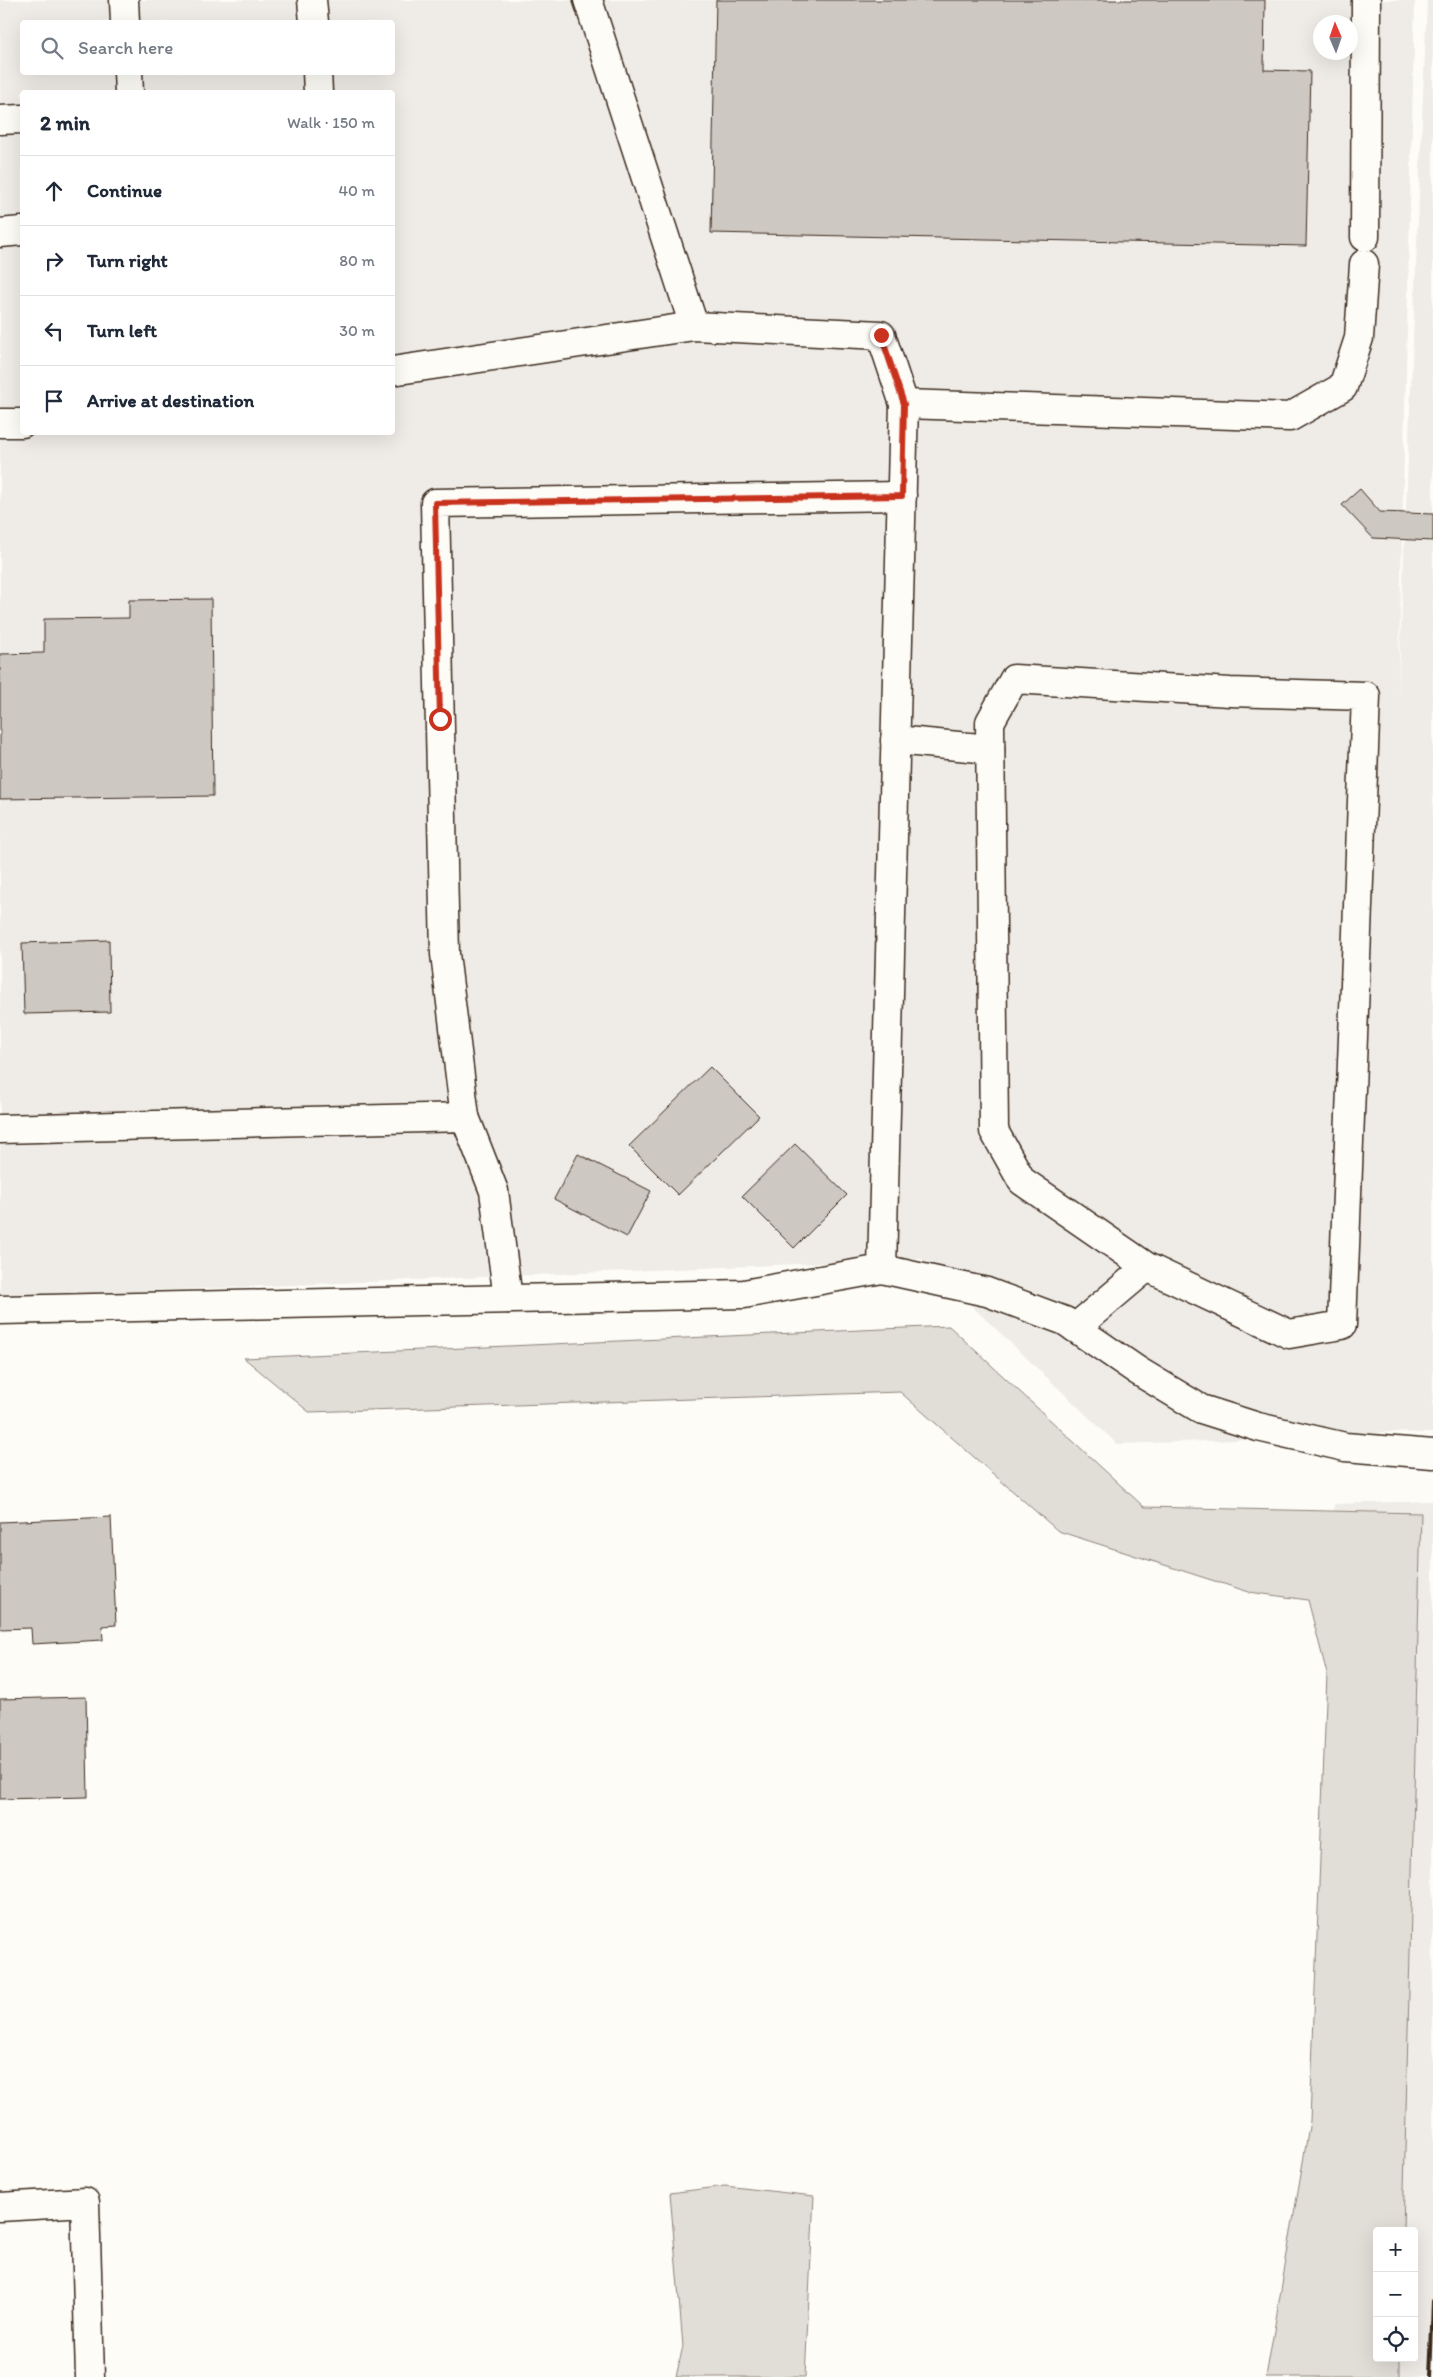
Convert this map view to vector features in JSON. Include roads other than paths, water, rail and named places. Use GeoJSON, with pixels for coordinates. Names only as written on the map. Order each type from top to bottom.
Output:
{"type":"FeatureCollection","features":[{"type":"Feature","properties":{"kind":"street"},"geometry":{"type":"LineString","coordinates":[[124,0],[125,20]]}},
{"type":"Feature","properties":{"kind":"street"},"geometry":{"type":"LineString","coordinates":[[312,0],[314,20]]}},
{"type":"Feature","properties":{"kind":"street"},"geometry":{"type":"LineString","coordinates":[[588,0],[694,326]]}},
{"type":"Feature","properties":{"kind":"street"},"geometry":{"type":"LineString","coordinates":[[904,404],[1290,417],[1343,387],[1359,338],[1364,250],[1366,0]]}},
{"type":"Feature","properties":{"kind":"street"},"geometry":{"type":"LineString","coordinates":[[128,75],[129,90]]}},
{"type":"Feature","properties":{"kind":"street"},"geometry":{"type":"LineString","coordinates":[[317,75],[318,90]]}},
{"type":"Feature","properties":{"kind":"street"},"geometry":{"type":"LineString","coordinates":[[0,120],[20,119]]}},
{"type":"Feature","properties":{"kind":"street"},"geometry":{"type":"LineString","coordinates":[[0,233],[20,232]]}},
{"type":"Feature","properties":{"kind":"street"},"geometry":{"type":"LineString","coordinates":[[395,371],[694,326],[881,335],[904,404],[882,1269]]}},
{"type":"Feature","properties":{"kind":"street"},"geometry":{"type":"LineString","coordinates":[[0,423],[20,423]]}},
{"type":"Feature","properties":{"kind":"street"},"geometry":{"type":"LineString","coordinates":[[508,1299],[494,1191],[465,1116],[445,954],[435,503],[902,496]]}},
{"type":"Feature","properties":{"kind":"street"},"geometry":{"type":"LineString","coordinates":[[1014,679],[1230,692],[1366,696],[1342,1325],[1289,1334],[1147,1267],[1022,1181],[994,1131],[990,722],[1014,679]]}},
{"type":"Feature","properties":{"kind":"street"},"geometry":{"type":"LineString","coordinates":[[896,740],[990,749]]}},
{"type":"Feature","properties":{"kind":"street"},"geometry":{"type":"LineString","coordinates":[[0,1129],[465,1116]]}},
{"type":"Feature","properties":{"kind":"street"},"geometry":{"type":"LineString","coordinates":[[1075,1328],[1147,1267]]}},
{"type":"Feature","properties":{"kind":"street"},"geometry":{"type":"LineString","coordinates":[[0,1310],[744,1294],[882,1269],[987,1292],[1064,1321],[1138,1371],[1201,1409],[1258,1427],[1345,1447],[1433,1454]]}},
{"type":"Feature","properties":{"kind":"street"},"geometry":{"type":"LineString","coordinates":[[0,2206],[85,2202],[90,2377]]}},
{"type":"Feature","properties":{"kind":"railway"},"geometry":{"type":"LineString","coordinates":[[1430,2377],[1433,2302]]}}]}
